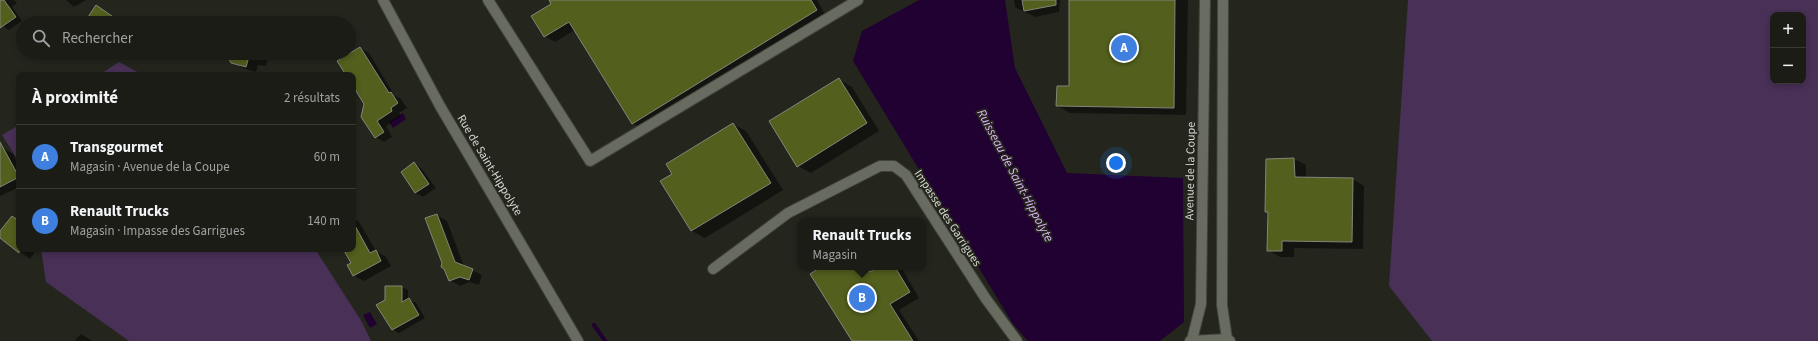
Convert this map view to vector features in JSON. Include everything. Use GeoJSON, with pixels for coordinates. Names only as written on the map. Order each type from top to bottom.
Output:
{"type":"FeatureCollection","features":[{"type":"Feature","properties":{"kind":"street","name":"Rue de Saint-Hippolyte"},"geometry":{"type":"LineString","coordinates":[[383,0],[440,106],[578,341]]}},
{"type":"Feature","properties":{"kind":"street"},"geometry":{"type":"LineString","coordinates":[[488,0],[590,161],[858,0]]}},
{"type":"Feature","properties":{"kind":"street","name":"Avenue de la Coupe"},"geometry":{"type":"LineString","coordinates":[[1191,341],[1201,304],[1205,0]]}},
{"type":"Feature","properties":{"kind":"street"},"geometry":{"type":"LineString","coordinates":[[1191,341],[1228,340],[1222,305],[1223,0]]}},
{"type":"Feature","properties":{"kind":"street","name":"Impasse des Garrigues"},"geometry":{"type":"LineString","coordinates":[[713,269],[788,213],[880,166],[894,166],[906,175],[986,299],[1017,341]]}},
{"type":"Feature","properties":{"kind":"shaded area"},"geometry":{"type":"Polygon","coordinates":[[[1408,0],[1818,0],[1818,341],[1432,341],[1389,286],[1408,0]]]}},
{"type":"Feature","properties":{"kind":"shaded area"},"geometry":{"type":"Polygon","coordinates":[[[119,62],[137,72],[104,72],[119,62]]]}},
{"type":"Feature","properties":{"kind":"shaded area"},"geometry":{"type":"Polygon","coordinates":[[[16,127],[16,157],[2,135],[16,127]]]}},
{"type":"Feature","properties":{"kind":"shaded area"},"geometry":{"type":"Polygon","coordinates":[[[41,252],[317,252],[362,322],[371,341],[129,341],[46,282],[41,252]]]}},
{"type":"Feature","properties":{"kind":"water","name":"Ruisseau de Saint-Hippolyte"},"geometry":{"type":"Polygon","coordinates":[[[919,0],[1005,0],[1015,68],[1067,173],[1183,178],[1184,322],[1160,341],[1028,341],[1013,324],[853,61],[862,31],[919,0]]]}},
{"type":"Feature","properties":{"kind":"water"},"geometry":{"type":"Polygon","coordinates":[[[403,113],[406,119],[393,128],[389,122],[403,113]]]}},
{"type":"Feature","properties":{"kind":"water"},"geometry":{"type":"Polygon","coordinates":[[[370,312],[377,324],[370,328],[363,315],[370,312]]]}},
{"type":"Feature","properties":{"kind":"building"},"geometry":{"type":"Polygon","coordinates":[[[0,0],[4,0],[16,17],[0,28],[0,0]]]}},
{"type":"Feature","properties":{"kind":"building"},"geometry":{"type":"Polygon","coordinates":[[[549,0],[811,0],[817,10],[632,124],[569,22],[544,37],[531,16],[551,4],[549,0]]]}},
{"type":"Feature","properties":{"kind":"building"},"geometry":{"type":"Polygon","coordinates":[[[1022,0],[1056,0],[1056,5],[1024,11],[1022,0]]]}},
{"type":"Feature","properties":{"kind":"building"},"geometry":{"type":"Polygon","coordinates":[[[1069,0],[1175,0],[1174,108],[1056,106],[1057,86],[1069,86],[1069,0]]]}},
{"type":"Feature","properties":{"kind":"building"},"geometry":{"type":"Polygon","coordinates":[[[96,5],[112,16],[89,16],[96,5]]]}},
{"type":"Feature","properties":{"kind":"building"},"geometry":{"type":"Polygon","coordinates":[[[360,47],[389,93],[391,92],[398,103],[391,108],[392,111],[377,121],[384,132],[375,138],[361,117],[364,104],[356,91],[356,72],[344,72],[337,61],[356,60],[356,49],[360,47]]]}},
{"type":"Feature","properties":{"kind":"building"},"geometry":{"type":"Polygon","coordinates":[[[230,60],[248,60],[246,67],[231,63],[230,60]]]}},
{"type":"Feature","properties":{"kind":"building"},"geometry":{"type":"Polygon","coordinates":[[[839,78],[867,123],[797,167],[769,121],[839,78]]]}},
{"type":"Feature","properties":{"kind":"building"},"geometry":{"type":"Polygon","coordinates":[[[733,123],[771,183],[691,231],[660,181],[672,174],[666,164],[733,123]]]}},
{"type":"Feature","properties":{"kind":"building"},"geometry":{"type":"Polygon","coordinates":[[[0,142],[16,171],[16,179],[0,187],[0,142]]]}},
{"type":"Feature","properties":{"kind":"building"},"geometry":{"type":"Polygon","coordinates":[[[1294,158],[1295,177],[1353,178],[1352,242],[1282,241],[1282,251],[1267,251],[1268,212],[1265,212],[1266,159],[1294,158]]]}},
{"type":"Feature","properties":{"kind":"building"},"geometry":{"type":"Polygon","coordinates":[[[414,162],[429,184],[415,193],[401,172],[414,162]]]}},
{"type":"Feature","properties":{"kind":"building"},"geometry":{"type":"Polygon","coordinates":[[[437,214],[455,262],[473,269],[469,280],[460,277],[449,281],[444,269],[441,267],[442,263],[425,218],[437,214]]]}},
{"type":"Feature","properties":{"kind":"building"},"geometry":{"type":"Polygon","coordinates":[[[12,216],[16,219],[16,251],[0,238],[0,231],[12,216]]]}},
{"type":"Feature","properties":{"kind":"building"},"geometry":{"type":"Polygon","coordinates":[[[356,227],[370,253],[376,250],[381,261],[353,276],[347,265],[351,263],[345,252],[356,252],[356,227]]]}},
{"type":"Feature","properties":{"kind":"building"},"geometry":{"type":"Polygon","coordinates":[[[816,270],[869,270],[870,272],[873,270],[897,270],[910,292],[890,304],[913,341],[852,341],[810,274],[816,270]]]}},
{"type":"Feature","properties":{"kind":"building"},"geometry":{"type":"Polygon","coordinates":[[[385,286],[402,286],[402,302],[409,298],[419,315],[392,330],[376,305],[385,300],[385,286]]]}},
{"type":"Feature","properties":{"kind":"waterway"},"geometry":{"type":"LineString","coordinates":[[594,325],[605,341]]}},
{"type":"Feature","properties":{"kind":"place","name":"Transgourmet"},"geometry":{"type":"Point","coordinates":[1124,48]}},
{"type":"Feature","properties":{"kind":"place","name":"Renault Trucks"},"geometry":{"type":"Point","coordinates":[862,298]}}]}
